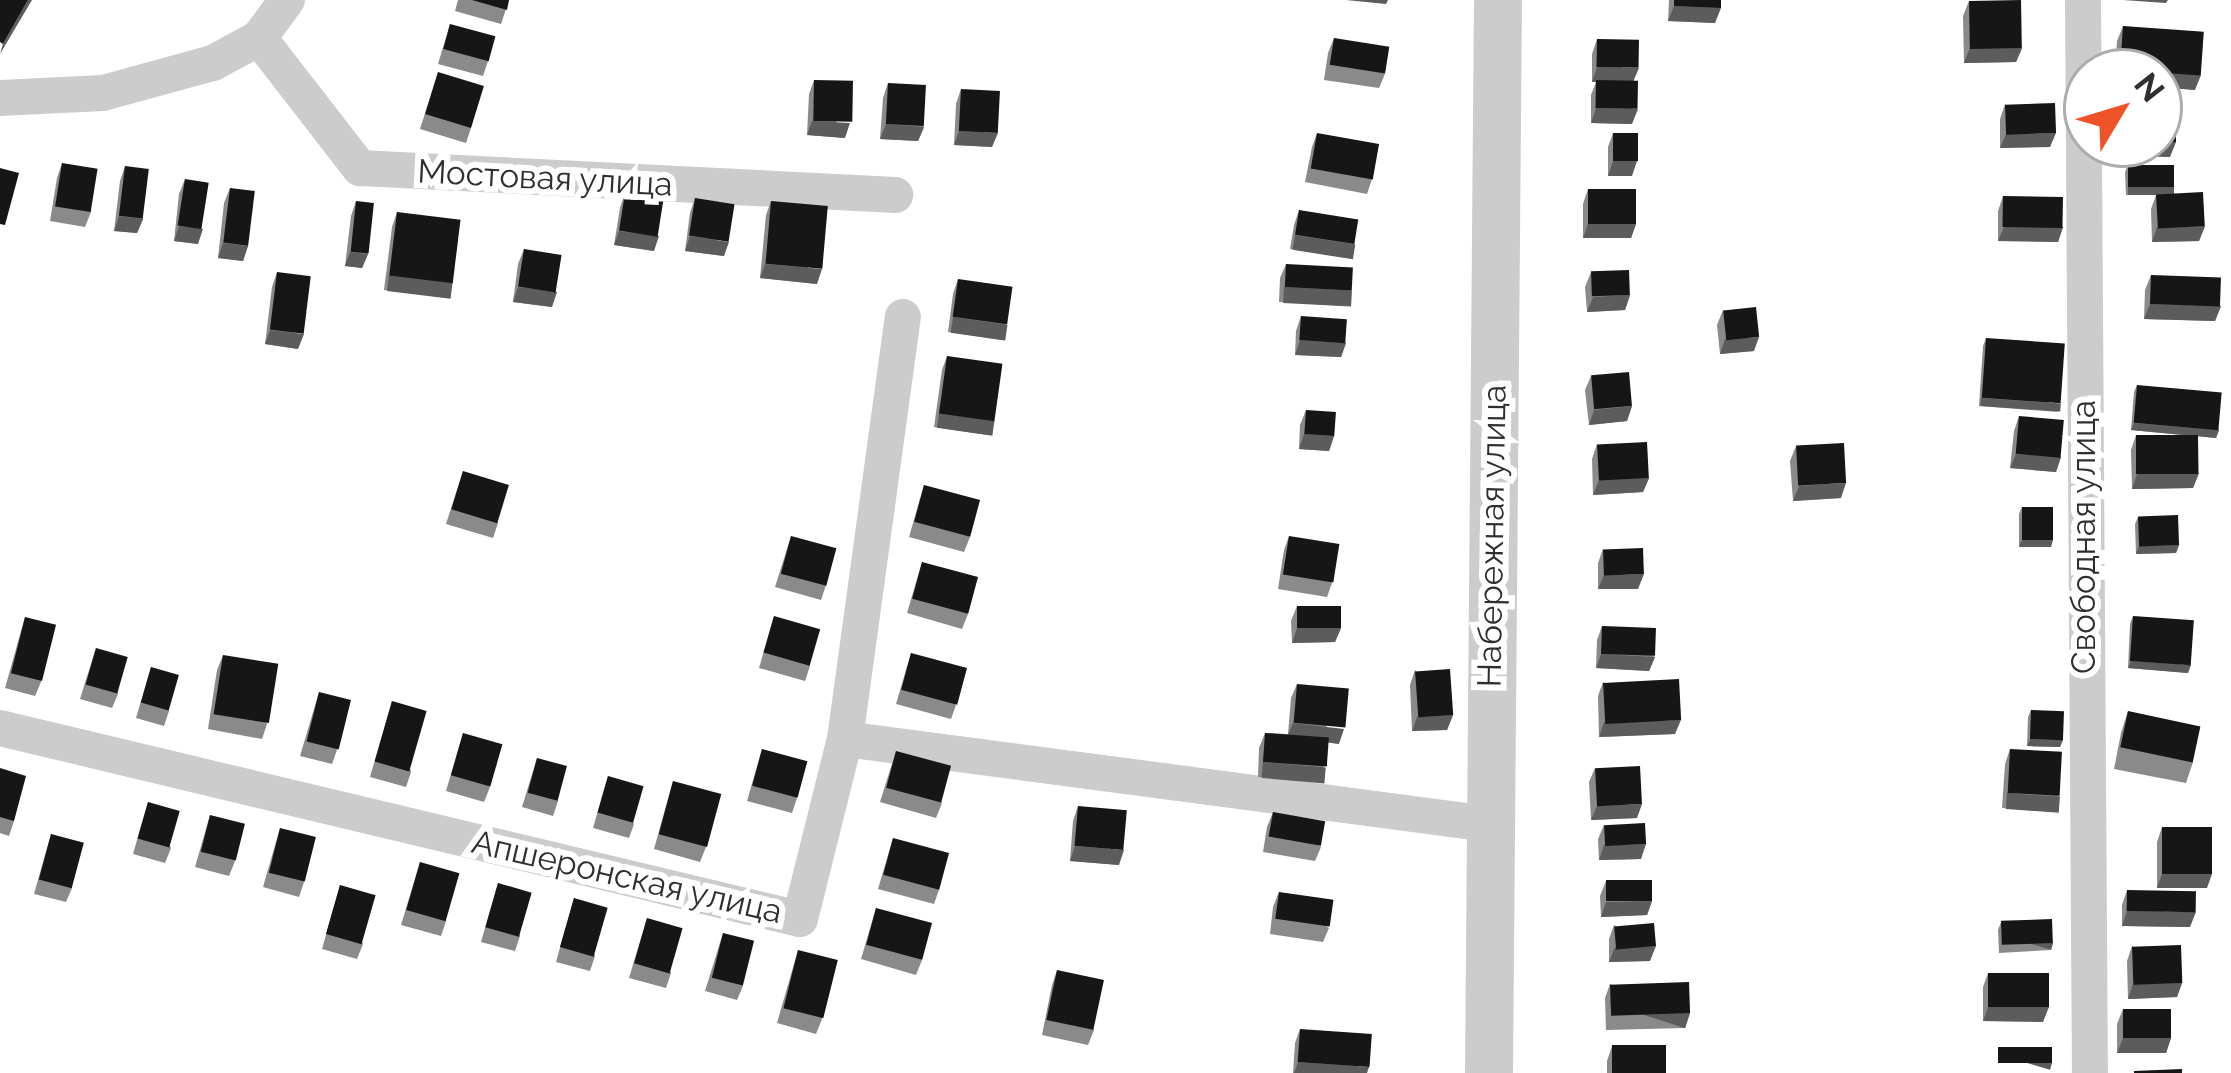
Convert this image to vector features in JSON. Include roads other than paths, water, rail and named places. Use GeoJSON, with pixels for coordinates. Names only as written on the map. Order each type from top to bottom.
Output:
{"type":"FeatureCollection","features":[{"type":"Feature","properties":{"kind":"street"},"geometry":{"type":"LineString","coordinates":[[0,98],[103,93],[213,63],[259,38],[286,0]]}},
{"type":"Feature","properties":{"kind":"street","name":"Набережная улица"},"geometry":{"type":"LineString","coordinates":[[1489,1073],[1498,0]]}},
{"type":"Feature","properties":{"kind":"street","name":"Свободная улица"},"geometry":{"type":"LineString","coordinates":[[2083,0],[2090,1073]]}},
{"type":"Feature","properties":{"kind":"street","name":"Мостовая улица"},"geometry":{"type":"LineString","coordinates":[[259,38],[360,169],[895,195]]}},
{"type":"Feature","properties":{"kind":"street","name":"Апшеронская улица"},"geometry":{"type":"LineString","coordinates":[[0,728],[800,919],[845,739],[903,317]]}},
{"type":"Feature","properties":{"kind":"street"},"geometry":{"type":"LineString","coordinates":[[845,739],[1489,824]]}}]}
